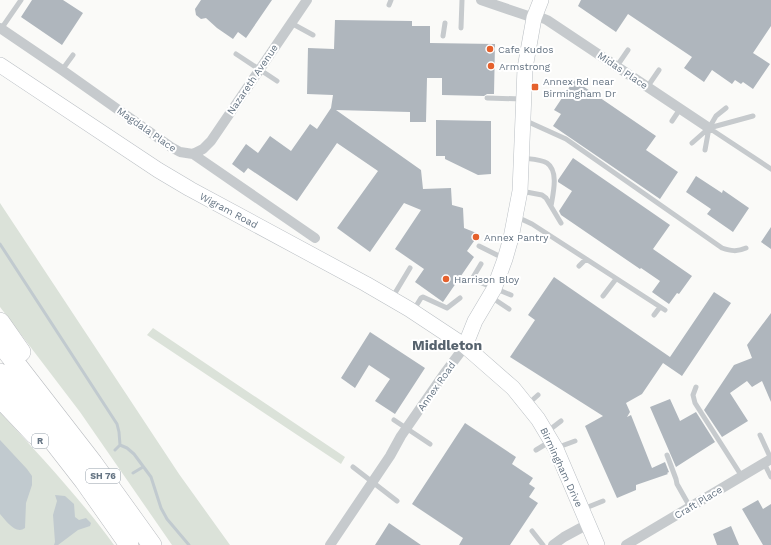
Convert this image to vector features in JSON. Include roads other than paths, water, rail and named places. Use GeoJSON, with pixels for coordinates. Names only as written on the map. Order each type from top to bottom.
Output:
{"type":"FeatureCollection","features":[{"type":"Feature","properties":{"kind":"highway"},"geometry":{"type":"LineString","coordinates":[[0,322],[36,371],[52,409]]}},
{"type":"Feature","properties":{"kind":"highway","name":"SH 76"},"geometry":{"type":"LineString","coordinates":[[0,343],[122,501],[152,545]]}},
{"type":"Feature","properties":{"kind":"highway","name":"SH 76"},"geometry":{"type":"LineString","coordinates":[[0,373],[84,481],[129,545]]}},
{"type":"Feature","properties":{"kind":"highway","name":"R"},"geometry":{"type":"LineString","coordinates":[[0,398],[67,469],[84,481]]}},
{"type":"Feature","properties":{"kind":"main road","name":"Annex Road"},"geometry":{"type":"LineString","coordinates":[[465,346],[475,321],[492,292],[505,259],[516,216],[520,190],[525,68],[535,17],[541,0]]}},
{"type":"Feature","properties":{"kind":"main road","name":"Wigram Road"},"geometry":{"type":"LineString","coordinates":[[0,65],[164,174],[392,298],[465,346]]}},
{"type":"Feature","properties":{"kind":"main road","name":"Birmingham Drive"},"geometry":{"type":"LineString","coordinates":[[465,346],[513,388],[533,400],[597,545]]}},
{"type":"Feature","properties":{"kind":"street","name":"Nazareth Avenue"},"geometry":{"type":"LineString","coordinates":[[193,154],[202,149],[211,141],[307,0]]}},
{"type":"Feature","properties":{"kind":"street"},"geometry":{"type":"LineString","coordinates":[[481,0],[535,17]]}},
{"type":"Feature","properties":{"kind":"street","name":"Midas Place"},"geometry":{"type":"LineString","coordinates":[[535,17],[545,18],[709,128]]}},
{"type":"Feature","properties":{"kind":"street","name":"Magdala Place"},"geometry":{"type":"LineString","coordinates":[[0,28],[171,147],[180,152],[193,154],[315,238]]}},
{"type":"Feature","properties":{"kind":"street","name":"Annex Road"},"geometry":{"type":"LineString","coordinates":[[330,545],[407,428],[465,346]]}},
{"type":"Feature","properties":{"kind":"street","name":"Craft Place"},"geometry":{"type":"LineString","coordinates":[[626,545],[769,460]]}},
{"type":"Feature","properties":{"kind":"street"},"geometry":{"type":"LineString","coordinates":[[553,545],[564,536],[588,524]]}},
{"type":"Feature","properties":{"kind":"lane"},"geometry":{"type":"LineString","coordinates":[[0,28],[21,0]]}},
{"type":"Feature","properties":{"kind":"lane"},"geometry":{"type":"LineString","coordinates":[[461,28],[462,0]]}},
{"type":"Feature","properties":{"kind":"lane"},"geometry":{"type":"LineString","coordinates":[[291,23],[313,35]]}},
{"type":"Feature","properties":{"kind":"lane"},"geometry":{"type":"LineString","coordinates":[[444,36],[445,23]]}},
{"type":"Feature","properties":{"kind":"lane"},"geometry":{"type":"LineString","coordinates":[[617,66],[628,50]]}},
{"type":"Feature","properties":{"kind":"lane"},"geometry":{"type":"LineString","coordinates":[[236,54],[277,81]]}},
{"type":"Feature","properties":{"kind":"lane"},"geometry":{"type":"LineString","coordinates":[[62,70],[73,55]]}},
{"type":"Feature","properties":{"kind":"lane"},"geometry":{"type":"LineString","coordinates":[[648,86],[659,70]]}},
{"type":"Feature","properties":{"kind":"lane"},"geometry":{"type":"LineString","coordinates":[[487,98],[523,99]]}},
{"type":"Feature","properties":{"kind":"lane"},"geometry":{"type":"LineString","coordinates":[[692,143],[709,128],[716,116],[726,108]]}},
{"type":"Feature","properties":{"kind":"lane"},"geometry":{"type":"LineString","coordinates":[[672,121],[680,109]]}},
{"type":"Feature","properties":{"kind":"lane"},"geometry":{"type":"LineString","coordinates":[[709,128],[753,116]]}},
{"type":"Feature","properties":{"kind":"lane"},"geometry":{"type":"LineString","coordinates":[[522,119],[566,139],[722,248],[731,251],[738,251],[746,248]]}},
{"type":"Feature","properties":{"kind":"lane"},"geometry":{"type":"LineString","coordinates":[[705,150],[709,128]]}},
{"type":"Feature","properties":{"kind":"lane"},"geometry":{"type":"LineString","coordinates":[[709,128],[771,169]]}},
{"type":"Feature","properties":{"kind":"lane"},"geometry":{"type":"LineString","coordinates":[[521,158],[545,162],[551,168],[554,180],[551,206]]}},
{"type":"Feature","properties":{"kind":"lane"},"geometry":{"type":"LineString","coordinates":[[520,190],[542,195],[546,198],[561,223]]}},
{"type":"Feature","properties":{"kind":"lane"},"geometry":{"type":"LineString","coordinates":[[516,216],[532,224],[666,310]]}},
{"type":"Feature","properties":{"kind":"lane"},"geometry":{"type":"LineString","coordinates":[[479,246],[505,259]]}},
{"type":"Feature","properties":{"kind":"lane"},"geometry":{"type":"LineString","coordinates":[[579,266],[586,259]]}},
{"type":"Feature","properties":{"kind":"lane"},"geometry":{"type":"LineString","coordinates":[[480,264],[472,279],[492,292],[509,309]]}},
{"type":"Feature","properties":{"kind":"lane"},"geometry":{"type":"LineString","coordinates":[[392,298],[410,268]]}},
{"type":"Feature","properties":{"kind":"lane"},"geometry":{"type":"LineString","coordinates":[[603,296],[616,279]]}},
{"type":"Feature","properties":{"kind":"lane"},"geometry":{"type":"LineString","coordinates":[[492,292],[511,295]]}},
{"type":"Feature","properties":{"kind":"lane"},"geometry":{"type":"LineString","coordinates":[[413,312],[420,298],[423,297],[447,308],[460,298]]}},
{"type":"Feature","properties":{"kind":"lane"},"geometry":{"type":"LineString","coordinates":[[654,316],[660,307]]}},
{"type":"Feature","properties":{"kind":"lane"},"geometry":{"type":"LineString","coordinates":[[696,387],[693,395],[695,403],[741,476]]}},
{"type":"Feature","properties":{"kind":"lane"},"geometry":{"type":"LineString","coordinates":[[394,420],[430,444]]}},
{"type":"Feature","properties":{"kind":"lane"},"geometry":{"type":"LineString","coordinates":[[551,441],[561,421]]}},
{"type":"Feature","properties":{"kind":"lane"},"geometry":{"type":"LineString","coordinates":[[760,435],[769,460],[771,477]]}},
{"type":"Feature","properties":{"kind":"lane"},"geometry":{"type":"LineString","coordinates":[[536,450],[551,441],[575,441]]}},
{"type":"Feature","properties":{"kind":"lane"},"geometry":{"type":"LineString","coordinates":[[668,455],[677,484],[690,507]]}},
{"type":"Feature","properties":{"kind":"lane"},"geometry":{"type":"LineString","coordinates":[[353,467],[397,500]]}},
{"type":"Feature","properties":{"kind":"lane"},"geometry":{"type":"LineString","coordinates":[[582,509],[603,500]]}},
{"type":"Feature","properties":{"kind":"lane"},"geometry":{"type":"LineString","coordinates":[[532,531],[543,545]]}},
{"type":"Feature","properties":{"kind":"waterway"},"geometry":{"type":"LineString","coordinates":[[0,244],[117,424],[120,445]]}},
{"type":"Feature","properties":{"kind":"waterway"},"geometry":{"type":"LineString","coordinates":[[120,445],[127,448],[134,454],[151,477],[161,508],[167,519],[189,545]]}},
{"type":"Feature","properties":{"kind":"waterway"},"geometry":{"type":"LineString","coordinates":[[115,450],[120,445]]}},
{"type":"Feature","properties":{"kind":"waterway"},"geometry":{"type":"LineString","coordinates":[[133,473],[143,467]]}},
{"type":"Feature","properties":{"kind":"place","name":"Cafe Kudos"},"geometry":{"type":"Point","coordinates":[490,49]}},
{"type":"Feature","properties":{"kind":"place","name":"Armstrong"},"geometry":{"type":"Point","coordinates":[491,66]}},
{"type":"Feature","properties":{"kind":"place","name":"Annex Rd near Birmingham Dr"},"geometry":{"type":"Point","coordinates":[535,87]}},
{"type":"Feature","properties":{"kind":"place","name":"Annex Pantry"},"geometry":{"type":"Point","coordinates":[476,237]}},
{"type":"Feature","properties":{"kind":"place","name":"Harrison Bloy"},"geometry":{"type":"Point","coordinates":[446,279]}},
{"type":"Feature","properties":{"kind":"district","name":"Middleton"},"geometry":{"type":"Point","coordinates":[447,345]}}]}
